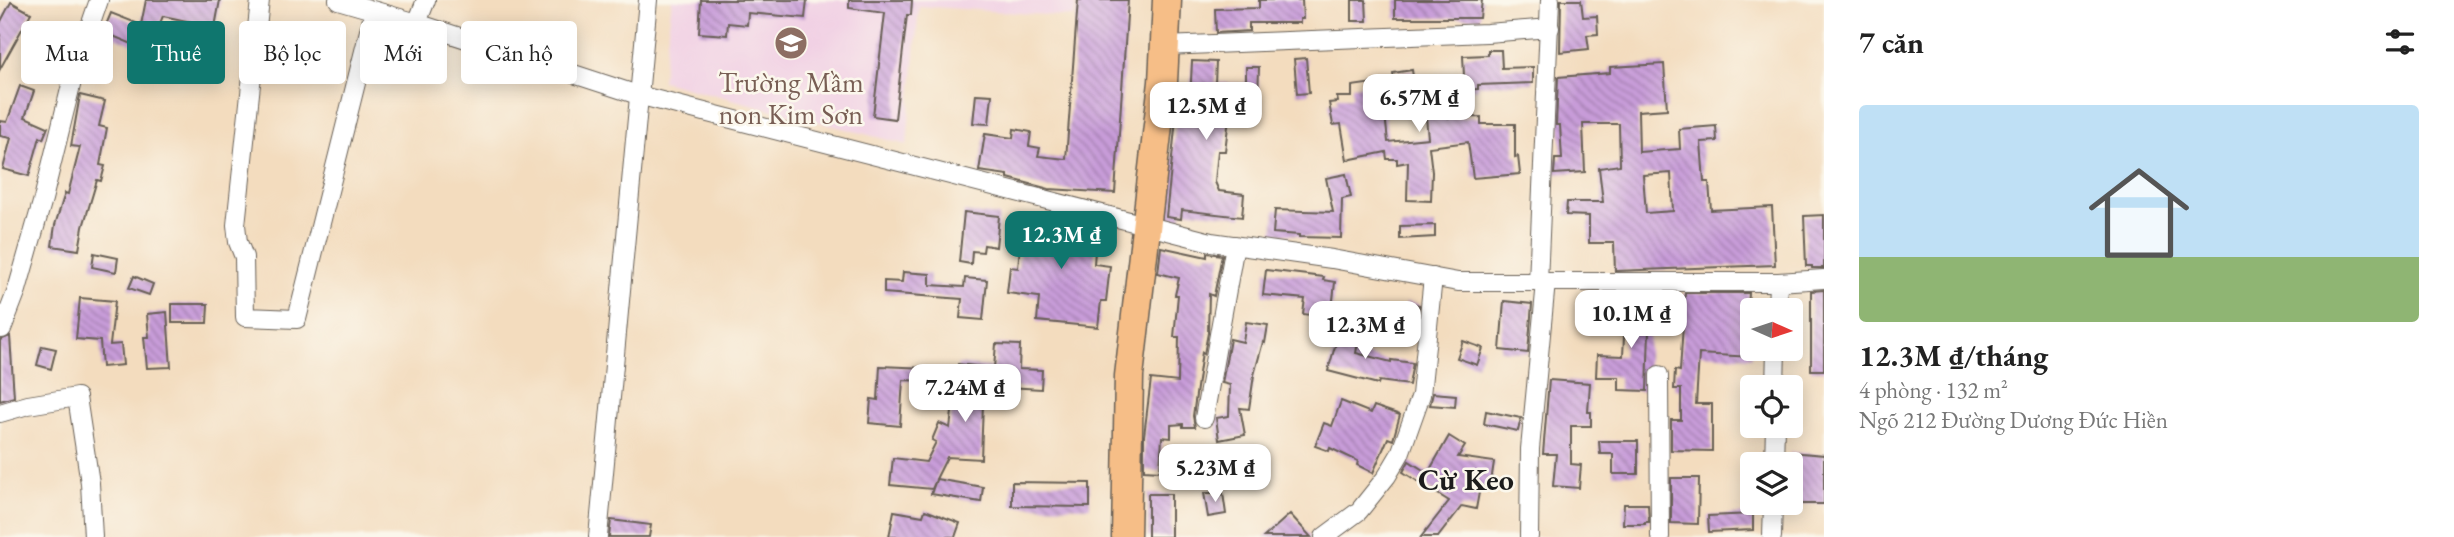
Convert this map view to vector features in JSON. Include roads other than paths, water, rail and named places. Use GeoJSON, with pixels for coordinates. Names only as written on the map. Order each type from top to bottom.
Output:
{"type":"FeatureCollection","features":[{"type":"Feature","properties":{"kind":"highway"},"geometry":{"type":"LineString","coordinates":[[1126,537],[1129,376],[1165,46],[1167,0]]}},
{"type":"Feature","properties":{"kind":"street"},"geometry":{"type":"LineString","coordinates":[[0,328],[17,289],[43,199],[74,73],[99,0]]}},
{"type":"Feature","properties":{"kind":"street"},"geometry":{"type":"LineString","coordinates":[[260,0],[236,225],[238,242],[244,257],[245,317],[297,319],[374,11]]}},
{"type":"Feature","properties":{"kind":"street"},"geometry":{"type":"LineString","coordinates":[[338,0],[411,21]]}},
{"type":"Feature","properties":{"kind":"street"},"geometry":{"type":"LineString","coordinates":[[419,21],[426,0]]}},
{"type":"Feature","properties":{"kind":"street"},"geometry":{"type":"LineString","coordinates":[[598,537],[648,0]]}},
{"type":"Feature","properties":{"kind":"street"},"geometry":{"type":"LineString","coordinates":[[1529,537],[1530,449],[1542,282],[1550,0]]}},
{"type":"Feature","properties":{"kind":"street"},"geometry":{"type":"LineString","coordinates":[[1165,46],[1550,28]]}},
{"type":"Feature","properties":{"kind":"street"},"geometry":{"type":"LineString","coordinates":[[447,32],[638,94],[1211,242],[1332,259],[1458,282],[1777,282],[1824,279]]}},
{"type":"Feature","properties":{"kind":"street"},"geometry":{"type":"LineString","coordinates":[[1204,418],[1235,246]]}},
{"type":"Feature","properties":{"kind":"street"},"geometry":{"type":"LineString","coordinates":[[1324,537],[1359,511],[1387,477],[1400,454],[1421,395],[1433,277]]}},
{"type":"Feature","properties":{"kind":"street"},"geometry":{"type":"LineString","coordinates":[[1777,282],[1777,298]]}},
{"type":"Feature","properties":{"kind":"street"},"geometry":{"type":"LineString","coordinates":[[1659,375],[1660,537]]}},
{"type":"Feature","properties":{"kind":"street"},"geometry":{"type":"LineString","coordinates":[[0,413],[28,405],[77,397],[90,483],[93,537]]}},
{"type":"Feature","properties":{"kind":"street"},"geometry":{"type":"LineString","coordinates":[[1773,515],[1773,537]]}},
{"type":"Feature","properties":{"kind":"place","name":"Trường Mầm non Kim Sơn"},"geometry":{"type":"Point","coordinates":[791,43]}},
{"type":"Feature","properties":{"kind":"district","name":"Cừ Keo"},"geometry":{"type":"Point","coordinates":[1466,479]}}]}
